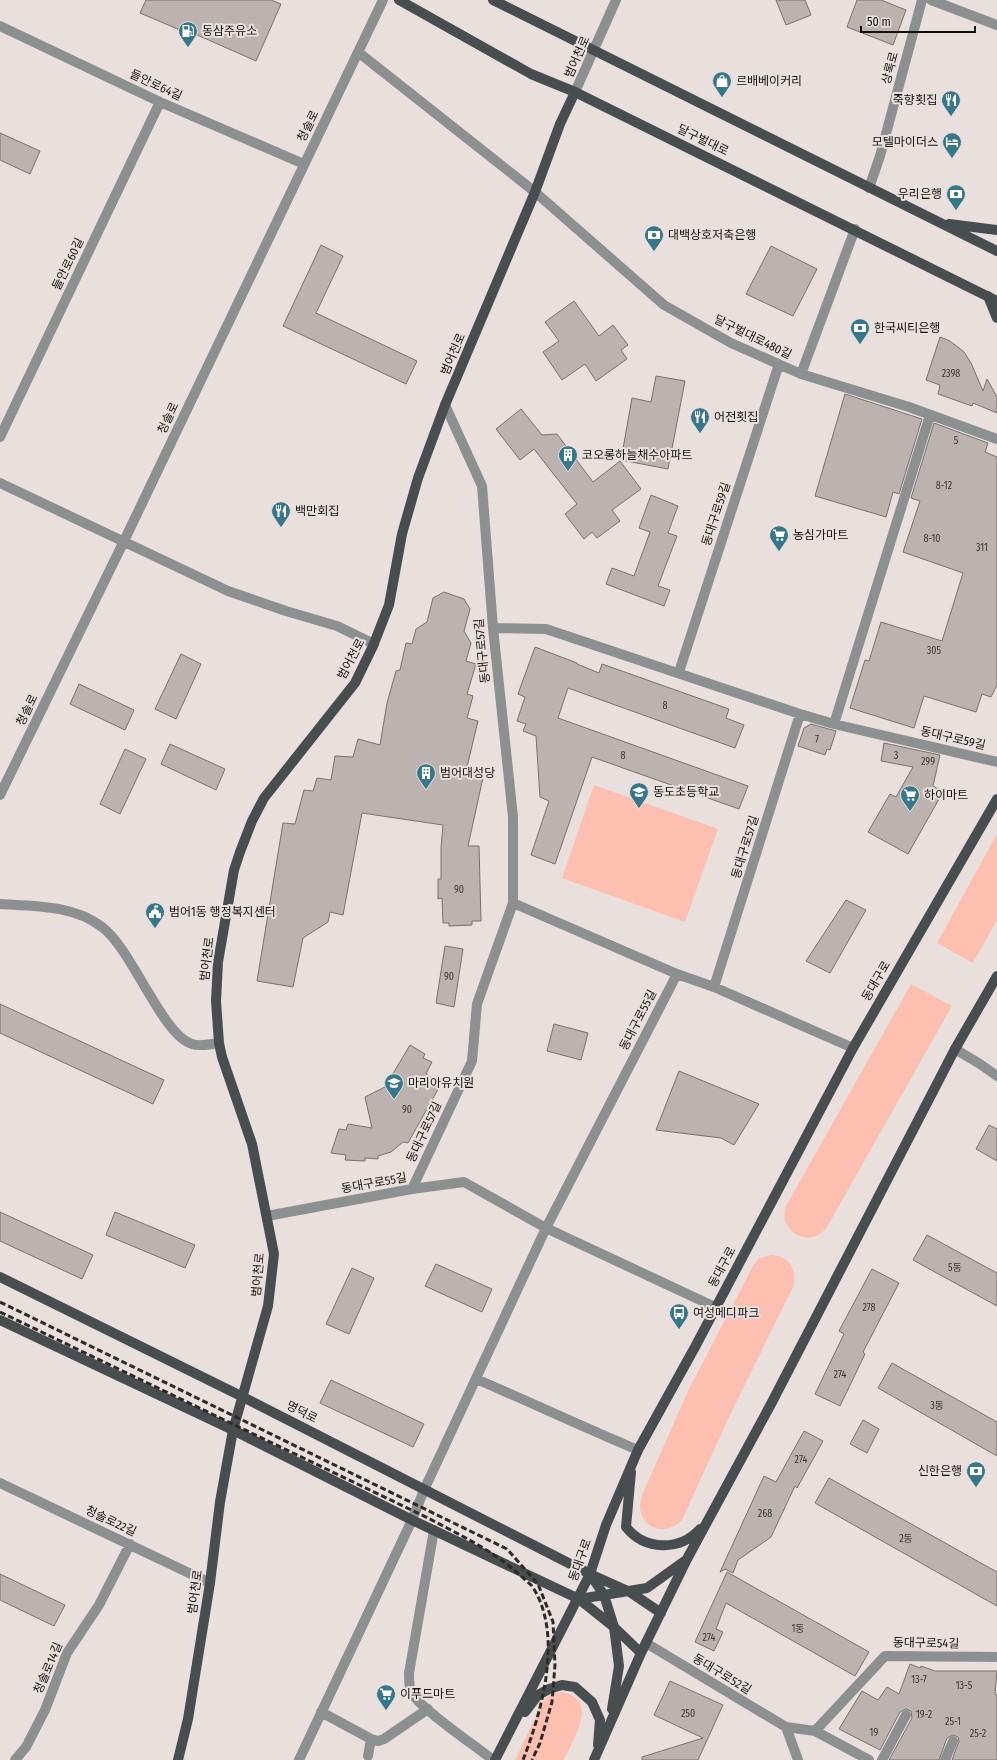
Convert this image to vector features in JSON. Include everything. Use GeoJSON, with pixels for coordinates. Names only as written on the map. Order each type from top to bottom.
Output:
{"type":"FeatureCollection","features":[{"type":"Feature","properties":{"kind":"main road","name":"달구벌대로"},"geometry":{"type":"LineString","coordinates":[[399,0],[531,74],[576,92],[992,298]]}},
{"type":"Feature","properties":{"kind":"main road"},"geometry":{"type":"LineString","coordinates":[[493,0],[997,251]]}},
{"type":"Feature","properties":{"kind":"main road","name":"범어천로"},"geometry":{"type":"LineString","coordinates":[[178,1760],[188,1720],[210,1583],[220,1502],[233,1430],[241,1396],[268,1306],[274,1254],[252,1144],[222,1057],[219,1043],[216,1001],[218,962],[234,870],[252,821],[264,798],[355,682],[374,644],[389,605],[402,534],[418,478],[445,405],[535,192],[560,124],[576,92]]}},
{"type":"Feature","properties":{"kind":"main road"},"geometry":{"type":"LineString","coordinates":[[942,223],[997,230]]}},
{"type":"Feature","properties":{"kind":"main road"},"geometry":{"type":"LineString","coordinates":[[992,298],[997,318]]}},
{"type":"Feature","properties":{"kind":"main road","name":"동대구로"},"geometry":{"type":"LineString","coordinates":[[494,1760],[590,1574],[606,1525],[638,1450],[853,1048],[997,799]]}},
{"type":"Feature","properties":{"kind":"main road"},"geometry":{"type":"LineString","coordinates":[[596,1757],[643,1648],[687,1559],[771,1404],[956,1049],[997,976]]}},
{"type":"Feature","properties":{"kind":"main road","name":"명덕로"},"geometry":{"type":"LineString","coordinates":[[0,1277],[241,1396],[590,1574],[630,1592],[660,1612]]}},
{"type":"Feature","properties":{"kind":"main road"},"geometry":{"type":"LineString","coordinates":[[0,1320],[233,1430],[412,1520],[578,1599],[643,1648]]}},
{"type":"Feature","properties":{"kind":"main road"},"geometry":{"type":"LineString","coordinates":[[632,1464],[626,1528],[632,1535],[655,1545],[670,1546],[694,1535],[707,1522]]}},
{"type":"Feature","properties":{"kind":"main road"},"geometry":{"type":"LineString","coordinates":[[578,1599],[630,1592],[647,1588],[687,1559]]}},
{"type":"Feature","properties":{"kind":"main road"},"geometry":{"type":"LineString","coordinates":[[590,1574],[604,1596],[614,1627],[620,1666],[610,1725]]}},
{"type":"Feature","properties":{"kind":"main road"},"geometry":{"type":"LineString","coordinates":[[512,1727],[538,1695],[549,1689],[562,1685],[575,1687],[592,1702],[600,1720],[596,1757]]}},
{"type":"Feature","properties":{"kind":"street","name":"청솔로"},"geometry":{"type":"LineString","coordinates":[[0,795],[124,541],[383,0]]}},
{"type":"Feature","properties":{"kind":"street","name":"범어천로"},"geometry":{"type":"LineString","coordinates":[[576,92],[616,0]]}},
{"type":"Feature","properties":{"kind":"street","name":"상록로"},"geometry":{"type":"LineString","coordinates":[[869,188],[880,156],[922,0]]}},
{"type":"Feature","properties":{"kind":"street"},"geometry":{"type":"LineString","coordinates":[[931,0],[997,25]]}},
{"type":"Feature","properties":{"kind":"street","name":"들안로64길"},"geometry":{"type":"LineString","coordinates":[[0,26],[160,102],[304,164]]}},
{"type":"Feature","properties":{"kind":"street"},"geometry":{"type":"LineString","coordinates":[[358,52],[535,192]]}},
{"type":"Feature","properties":{"kind":"street","name":"들안로60길"},"geometry":{"type":"LineString","coordinates":[[0,436],[160,102]]}},
{"type":"Feature","properties":{"kind":"street","name":"달구벌대로480길"},"geometry":{"type":"LineString","coordinates":[[535,192],[664,305],[731,343],[801,374],[997,438]]}},
{"type":"Feature","properties":{"kind":"street"},"geometry":{"type":"LineString","coordinates":[[801,374],[855,229]]}},
{"type":"Feature","properties":{"kind":"street","name":"동대구로59길"},"geometry":{"type":"LineString","coordinates":[[679,672],[779,364]]}},
{"type":"Feature","properties":{"kind":"street","name":"동대구로57길"},"geometry":{"type":"LineString","coordinates":[[412,1189],[472,1061],[477,1004],[513,903],[513,817],[493,628],[482,486],[445,405]]}},
{"type":"Feature","properties":{"kind":"street"},"geometry":{"type":"LineString","coordinates":[[834,724],[930,415]]}},
{"type":"Feature","properties":{"kind":"street"},"geometry":{"type":"LineString","coordinates":[[0,483],[228,591],[286,611],[337,626],[374,644]]}},
{"type":"Feature","properties":{"kind":"street","name":"동대구로59길"},"geometry":{"type":"LineString","coordinates":[[493,628],[546,629],[679,672],[800,714],[834,724],[997,762]]}},
{"type":"Feature","properties":{"kind":"street","name":"동대구로57길"},"geometry":{"type":"LineString","coordinates":[[714,987],[800,714]]}},
{"type":"Feature","properties":{"kind":"street"},"geometry":{"type":"LineString","coordinates":[[513,903],[677,974],[714,987],[853,1048]]}},
{"type":"Feature","properties":{"kind":"street"},"geometry":{"type":"LineString","coordinates":[[0,904],[57,908],[78,914],[101,925],[109,932],[122,950],[170,1026],[185,1042],[200,1046],[219,1043]]}},
{"type":"Feature","properties":{"kind":"street","name":"동대구로55길"},"geometry":{"type":"LineString","coordinates":[[546,1228],[677,974]]}},
{"type":"Feature","properties":{"kind":"street"},"geometry":{"type":"LineString","coordinates":[[956,1049],[997,1076]]}},
{"type":"Feature","properties":{"kind":"street","name":"동대구로55길"},"geometry":{"type":"LineString","coordinates":[[267,1216],[412,1189],[464,1182],[546,1228],[715,1307]]}},
{"type":"Feature","properties":{"kind":"street"},"geometry":{"type":"LineString","coordinates":[[299,1760],[412,1520],[424,1490],[546,1228]]}},
{"type":"Feature","properties":{"kind":"street"},"geometry":{"type":"LineString","coordinates":[[476,1379],[540,1405],[585,1428],[638,1450]]}},
{"type":"Feature","properties":{"kind":"street","name":"청솔로22길"},"geometry":{"type":"LineString","coordinates":[[0,1483],[210,1583]]}},
{"type":"Feature","properties":{"kind":"street"},"geometry":{"type":"LineString","coordinates":[[434,1530],[409,1673],[412,1692],[421,1704],[494,1760]]}},
{"type":"Feature","properties":{"kind":"street","name":"청솔로14길"},"geometry":{"type":"LineString","coordinates":[[15,1760],[26,1747],[41,1716],[67,1653],[99,1605],[130,1544]]}},
{"type":"Feature","properties":{"kind":"street","name":"동대구로52길"},"geometry":{"type":"LineString","coordinates":[[643,1648],[786,1727],[815,1731],[869,1760]]}},
{"type":"Feature","properties":{"kind":"street","name":"동대구로54길"},"geometry":{"type":"LineString","coordinates":[[815,1731],[885,1656],[997,1657]]}},
{"type":"Feature","properties":{"kind":"street"},"geometry":{"type":"LineString","coordinates":[[322,1712],[371,1739],[378,1741],[384,1739],[428,1709]]}},
{"type":"Feature","properties":{"kind":"street"},"geometry":{"type":"LineString","coordinates":[[882,1760],[906,1715]]}},
{"type":"Feature","properties":{"kind":"street"},"geometry":{"type":"LineString","coordinates":[[786,1727],[798,1760]]}},
{"type":"Feature","properties":{"kind":"street"},"geometry":{"type":"LineString","coordinates":[[368,1756],[371,1739]]}},
{"type":"Feature","properties":{"kind":"street"},"geometry":{"type":"LineString","coordinates":[[944,1760],[954,1741]]}},
{"type":"Feature","properties":{"kind":"shaded area"},"geometry":{"type":"Polygon","coordinates":[[[594,785],[718,829],[685,922],[562,878],[594,785]]]}},
{"type":"Feature","properties":{"kind":"shaded area"},"geometry":{"type":"Polygon","coordinates":[[[997,834],[997,920],[973,963],[937,943],[997,834]]]}},
{"type":"Feature","properties":{"kind":"shaded area"},"geometry":{"type":"Polygon","coordinates":[[[911,984],[952,1006],[827,1227],[820,1234],[813,1237],[797,1235],[786,1223],[786,1206],[911,984]]]}},
{"type":"Feature","properties":{"kind":"shaded area"},"geometry":{"type":"Polygon","coordinates":[[[771,1255],[783,1258],[791,1265],[794,1275],[793,1287],[729,1417],[682,1520],[674,1526],[665,1529],[657,1529],[644,1520],[640,1503],[643,1493],[688,1391],[753,1266],[758,1259],[771,1255]]]}},
{"type":"Feature","properties":{"kind":"shaded area"},"geometry":{"type":"Polygon","coordinates":[[[561,1692],[573,1696],[580,1702],[582,1711],[578,1731],[564,1760],[515,1760],[544,1700],[552,1694],[561,1692]]]}},
{"type":"Feature","properties":{"kind":"building"},"geometry":{"type":"Polygon","coordinates":[[[146,0],[271,0],[281,4],[256,61],[195,34],[194,36],[140,13],[146,0]]]}},
{"type":"Feature","properties":{"kind":"building"},"geometry":{"type":"Polygon","coordinates":[[[776,0],[805,0],[811,15],[786,25],[776,0]]]}},
{"type":"Feature","properties":{"kind":"building"},"geometry":{"type":"Polygon","coordinates":[[[857,0],[881,0],[906,10],[893,45],[847,27],[857,0]]]}},
{"type":"Feature","properties":{"kind":"building"},"geometry":{"type":"Polygon","coordinates":[[[0,133],[40,151],[30,174],[0,160],[0,133]]]}},
{"type":"Feature","properties":{"kind":"building"},"geometry":{"type":"Polygon","coordinates":[[[321,245],[343,256],[316,313],[417,361],[406,384],[283,326],[321,245]]]}},
{"type":"Feature","properties":{"kind":"building"},"geometry":{"type":"Polygon","coordinates":[[[771,246],[817,269],[793,316],[746,294],[771,246]]]}},
{"type":"Feature","properties":{"kind":"building"},"geometry":{"type":"Polygon","coordinates":[[[574,301],[599,336],[613,325],[628,345],[621,350],[627,359],[596,381],[585,364],[562,380],[543,352],[559,341],[545,322],[574,301]]]}},
{"type":"Feature","properties":{"kind":"building"},"geometry":{"type":"Polygon","coordinates":[[[940,337],[950,341],[964,352],[971,363],[983,391],[987,379],[997,397],[997,413],[973,403],[972,406],[938,394],[940,385],[926,380],[940,337]]]}},
{"type":"Feature","properties":{"kind":"building"},"geometry":{"type":"Polygon","coordinates":[[[656,376],[685,381],[668,469],[621,460],[632,398],[651,402],[656,376]]]}},
{"type":"Feature","properties":{"kind":"building"},"geometry":{"type":"Polygon","coordinates":[[[845,394],[922,419],[899,494],[893,492],[886,517],[815,496],[845,394]]]}},
{"type":"Feature","properties":{"kind":"building","name":"코오롱하늘채수아파트"},"geometry":{"type":"Polygon","coordinates":[[[521,409],[542,435],[557,434],[593,482],[620,461],[641,489],[612,510],[620,521],[597,538],[592,532],[584,539],[565,514],[577,504],[534,449],[520,460],[496,429],[521,409]]]}},
{"type":"Feature","properties":{"kind":"building"},"geometry":{"type":"Polygon","coordinates":[[[934,423],[988,443],[985,452],[997,457],[997,685],[991,697],[982,694],[976,712],[924,696],[914,728],[850,708],[865,660],[869,661],[881,622],[942,641],[963,573],[903,552],[920,501],[911,498],[934,423]]]}},
{"type":"Feature","properties":{"kind":"building"},"geometry":{"type":"Polygon","coordinates":[[[651,495],[678,506],[668,533],[677,536],[658,586],[670,590],[664,606],[606,584],[612,568],[634,576],[650,532],[639,528],[651,495]]]}},
{"type":"Feature","properties":{"kind":"building","name":"범어대성당"},"geometry":{"type":"Polygon","coordinates":[[[444,592],[464,599],[470,609],[464,631],[471,643],[466,661],[476,664],[467,694],[473,696],[467,718],[478,721],[467,767],[484,773],[468,846],[479,846],[481,921],[472,921],[472,925],[449,926],[449,923],[443,923],[442,898],[438,899],[438,879],[441,879],[443,825],[362,813],[343,915],[330,912],[328,922],[303,938],[293,987],[257,981],[283,823],[295,824],[304,790],[313,791],[317,778],[331,780],[335,756],[353,757],[358,739],[380,745],[387,703],[396,671],[400,670],[406,643],[412,644],[416,629],[427,622],[433,598],[444,592]]]}},
{"type":"Feature","properties":{"kind":"building"},"geometry":{"type":"Polygon","coordinates":[[[535,647],[599,673],[602,664],[729,709],[726,718],[744,725],[735,748],[568,688],[558,718],[748,786],[739,809],[592,757],[555,864],[531,855],[549,801],[540,797],[536,736],[523,731],[526,724],[517,721],[525,697],[518,694],[535,647]]]}},
{"type":"Feature","properties":{"kind":"building"},"geometry":{"type":"Polygon","coordinates":[[[181,654],[201,664],[176,719],[155,709],[181,654]]]}},
{"type":"Feature","properties":{"kind":"building"},"geometry":{"type":"Polygon","coordinates":[[[79,684],[134,710],[125,730],[70,704],[79,684]]]}},
{"type":"Feature","properties":{"kind":"building"},"geometry":{"type":"Polygon","coordinates":[[[811,724],[836,731],[830,750],[827,749],[825,755],[798,746],[804,728],[811,724]]]}},
{"type":"Feature","properties":{"kind":"building"},"geometry":{"type":"Polygon","coordinates":[[[884,743],[940,755],[933,786],[943,792],[908,854],[868,832],[890,794],[896,797],[913,767],[881,761],[884,743]]]}},
{"type":"Feature","properties":{"kind":"building"},"geometry":{"type":"Polygon","coordinates":[[[170,744],[225,769],[216,790],[161,764],[170,744]]]}},
{"type":"Feature","properties":{"kind":"building"},"geometry":{"type":"Polygon","coordinates":[[[125,749],[146,759],[120,814],[100,804],[125,749]]]}},
{"type":"Feature","properties":{"kind":"building"},"geometry":{"type":"Polygon","coordinates":[[[846,900],[866,910],[830,973],[806,961],[846,900]]]}},
{"type":"Feature","properties":{"kind":"building"},"geometry":{"type":"Polygon","coordinates":[[[445,946],[463,949],[454,1007],[436,1003],[445,946]]]}},
{"type":"Feature","properties":{"kind":"building"},"geometry":{"type":"Polygon","coordinates":[[[0,1004],[164,1080],[153,1104],[0,1033],[0,1004]]]}},
{"type":"Feature","properties":{"kind":"building"},"geometry":{"type":"Polygon","coordinates":[[[554,1024],[588,1033],[581,1060],[547,1051],[554,1024]]]}},
{"type":"Feature","properties":{"kind":"building"},"geometry":{"type":"Polygon","coordinates":[[[410,1045],[425,1054],[423,1058],[432,1062],[426,1074],[441,1084],[408,1143],[403,1142],[391,1152],[378,1156],[378,1159],[365,1158],[365,1161],[345,1160],[346,1155],[331,1153],[339,1129],[346,1130],[348,1124],[372,1128],[365,1097],[385,1087],[410,1045]]]}},
{"type":"Feature","properties":{"kind":"building"},"geometry":{"type":"Polygon","coordinates":[[[679,1071],[759,1104],[734,1145],[721,1138],[656,1130],[679,1071]]]}},
{"type":"Feature","properties":{"kind":"building"},"geometry":{"type":"Polygon","coordinates":[[[989,1125],[997,1129],[997,1161],[976,1149],[989,1125]]]}},
{"type":"Feature","properties":{"kind":"building"},"geometry":{"type":"Polygon","coordinates":[[[0,1212],[93,1255],[82,1279],[0,1241],[0,1212]]]}},
{"type":"Feature","properties":{"kind":"building"},"geometry":{"type":"Polygon","coordinates":[[[115,1212],[195,1245],[185,1268],[106,1235],[115,1212]]]}},
{"type":"Feature","properties":{"kind":"building"},"geometry":{"type":"Polygon","coordinates":[[[927,1235],[997,1273],[997,1306],[913,1260],[927,1235]]]}},
{"type":"Feature","properties":{"kind":"building"},"geometry":{"type":"Polygon","coordinates":[[[436,1264],[492,1289],[482,1312],[425,1286],[436,1264]]]}},
{"type":"Feature","properties":{"kind":"building"},"geometry":{"type":"Polygon","coordinates":[[[352,1268],[374,1278],[349,1334],[326,1324],[352,1268]]]}},
{"type":"Feature","properties":{"kind":"building"},"geometry":{"type":"Polygon","coordinates":[[[872,1269],[899,1283],[863,1352],[865,1354],[840,1406],[815,1394],[844,1334],[839,1331],[872,1269]]]}},
{"type":"Feature","properties":{"kind":"building"},"geometry":{"type":"Polygon","coordinates":[[[892,1363],[997,1422],[997,1456],[878,1388],[892,1363]]]}},
{"type":"Feature","properties":{"kind":"building"},"geometry":{"type":"Polygon","coordinates":[[[331,1380],[424,1424],[413,1447],[320,1403],[331,1380]]]}},
{"type":"Feature","properties":{"kind":"building"},"geometry":{"type":"Polygon","coordinates":[[[863,1420],[879,1429],[867,1453],[850,1444],[863,1420]]]}},
{"type":"Feature","properties":{"kind":"building"},"geometry":{"type":"Polygon","coordinates":[[[804,1431],[823,1441],[797,1488],[795,1486],[771,1537],[738,1560],[733,1573],[725,1569],[720,1572],[764,1476],[776,1482],[804,1431]]]}},
{"type":"Feature","properties":{"kind":"building"},"geometry":{"type":"Polygon","coordinates":[[[829,1478],[997,1572],[997,1606],[815,1503],[829,1478]]]}},
{"type":"Feature","properties":{"kind":"building"},"geometry":{"type":"Polygon","coordinates":[[[727,1572],[869,1652],[855,1676],[726,1603],[716,1629],[723,1632],[714,1651],[695,1642],[727,1572]]]}},
{"type":"Feature","properties":{"kind":"building"},"geometry":{"type":"Polygon","coordinates":[[[0,1574],[65,1605],[54,1626],[0,1600],[0,1574]]]}},
{"type":"Feature","properties":{"kind":"building"},"geometry":{"type":"Polygon","coordinates":[[[910,1664],[935,1671],[997,1671],[995,1694],[997,1695],[997,1760],[952,1760],[959,1741],[958,1737],[953,1735],[947,1738],[939,1760],[889,1760],[912,1718],[911,1711],[906,1709],[900,1712],[880,1750],[839,1729],[862,1691],[878,1700],[887,1687],[899,1694],[910,1664]]]}},
{"type":"Feature","properties":{"kind":"building"},"geometry":{"type":"Polygon","coordinates":[[[670,1681],[723,1705],[698,1760],[642,1760],[642,1757],[703,1738],[654,1715],[670,1681]]]}},
{"type":"Feature","properties":{"kind":"railway"},"geometry":{"type":"LineString","coordinates":[[0,1302],[507,1549],[538,1584],[553,1622],[555,1665],[552,1702],[540,1743],[532,1760]]}},
{"type":"Feature","properties":{"kind":"railway"},"geometry":{"type":"LineString","coordinates":[[0,1312],[428,1518],[476,1544],[511,1567],[532,1586],[542,1605],[547,1627],[547,1673],[543,1696],[523,1760]]}},
{"type":"Feature","properties":{"kind":"place","name":"동삼주유소"},"geometry":{"type":"Point","coordinates":[188,48]}},
{"type":"Feature","properties":{"kind":"place","name":"르배베이커리"},"geometry":{"type":"Point","coordinates":[722,98]}},
{"type":"Feature","properties":{"kind":"place","name":"죽향횟집"},"geometry":{"type":"Point","coordinates":[951,117]}},
{"type":"Feature","properties":{"kind":"place","name":"모텔마이더스"},"geometry":{"type":"Point","coordinates":[952,159]}},
{"type":"Feature","properties":{"kind":"place","name":"우리은행"},"geometry":{"type":"Point","coordinates":[956,211]}},
{"type":"Feature","properties":{"kind":"place","name":"대백상호저축은행"},"geometry":{"type":"Point","coordinates":[654,252]}},
{"type":"Feature","properties":{"kind":"place","name":"한국씨티은행"},"geometry":{"type":"Point","coordinates":[860,345]}},
{"type":"Feature","properties":{"kind":"place","name":"어전횟집"},"geometry":{"type":"Point","coordinates":[700,434]}},
{"type":"Feature","properties":{"kind":"place","name":"코오롱하늘채수아파트"},"geometry":{"type":"Point","coordinates":[568,472]}},
{"type":"Feature","properties":{"kind":"place","name":"백만회집"},"geometry":{"type":"Point","coordinates":[281,528]}},
{"type":"Feature","properties":{"kind":"place","name":"농심가마트"},"geometry":{"type":"Point","coordinates":[779,552]}},
{"type":"Feature","properties":{"kind":"place","name":"범어대성당"},"geometry":{"type":"Point","coordinates":[426,790]}},
{"type":"Feature","properties":{"kind":"place","name":"동도초등학교"},"geometry":{"type":"Point","coordinates":[639,809]}},
{"type":"Feature","properties":{"kind":"place","name":"하이마트"},"geometry":{"type":"Point","coordinates":[910,812]}},
{"type":"Feature","properties":{"kind":"place","name":"범어1동 행정복지센터"},"geometry":{"type":"Point","coordinates":[155,929]}},
{"type":"Feature","properties":{"kind":"place","name":"마리아유치원"},"geometry":{"type":"Point","coordinates":[394,1100]}},
{"type":"Feature","properties":{"kind":"place","name":"여성메디파크"},"geometry":{"type":"Point","coordinates":[679,1330]}},
{"type":"Feature","properties":{"kind":"place","name":"신한은행"},"geometry":{"type":"Point","coordinates":[976,1488]}},
{"type":"Feature","properties":{"kind":"place","name":"이푸드마트"},"geometry":{"type":"Point","coordinates":[386,1711]}}]}
